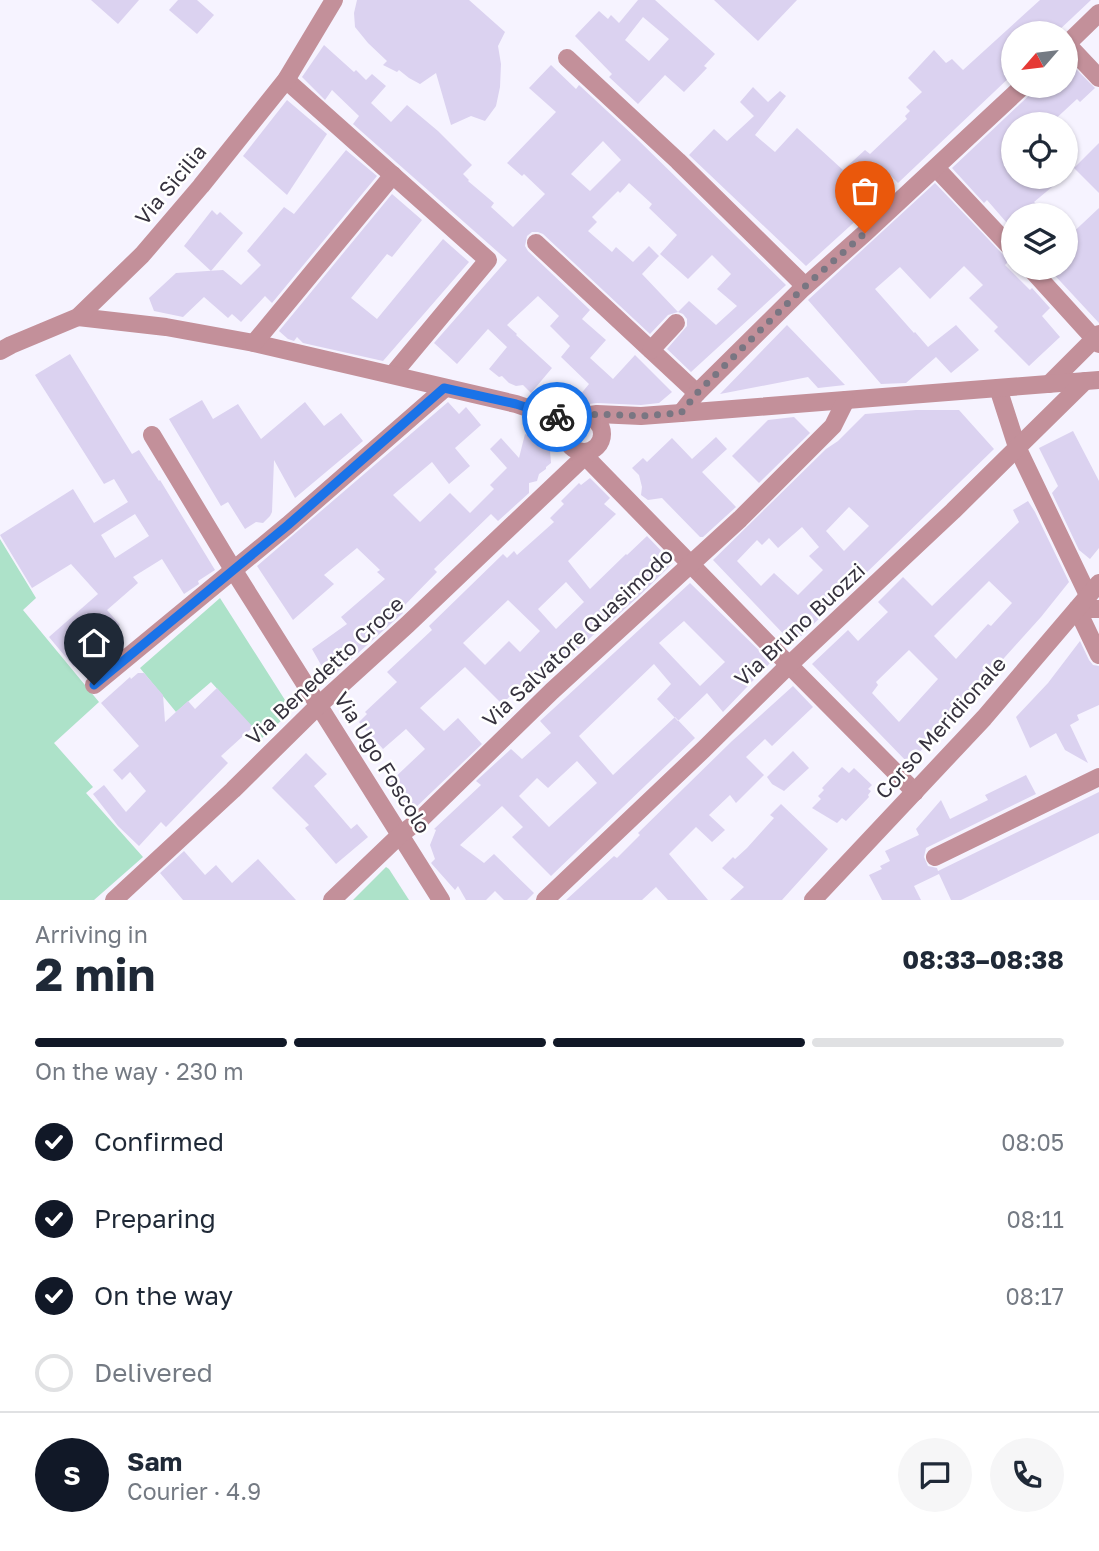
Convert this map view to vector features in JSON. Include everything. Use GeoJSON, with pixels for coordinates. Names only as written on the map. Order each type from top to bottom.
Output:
{"type":"FeatureCollection","features":[{"type":"Feature","properties":{"kind":"street","name":"Via Sicilia"},"geometry":{"type":"LineString","coordinates":[[0,351],[78,317],[142,255],[286,80],[334,0]]}},
{"type":"Feature","properties":{"kind":"street"},"geometry":{"type":"LineString","coordinates":[[1078,33],[1099,13]]}},
{"type":"Feature","properties":{"kind":"street"},"geometry":{"type":"LineString","coordinates":[[1078,57],[1099,78]]}},
{"type":"Feature","properties":{"kind":"street"},"geometry":{"type":"LineString","coordinates":[[567,58],[678,161],[805,286]]}},
{"type":"Feature","properties":{"kind":"street"},"geometry":{"type":"LineString","coordinates":[[286,80],[488,260],[393,374]]}},
{"type":"Feature","properties":{"kind":"street"},"geometry":{"type":"LineString","coordinates":[[681,413],[697,393],[805,286],[1010,98]]}},
{"type":"Feature","properties":{"kind":"street"},"geometry":{"type":"LineString","coordinates":[[936,167],[1001,237]]}},
{"type":"Feature","properties":{"kind":"street"},"geometry":{"type":"LineString","coordinates":[[254,343],[393,175]]}},
{"type":"Feature","properties":{"kind":"street"},"geometry":{"type":"LineString","coordinates":[[536,243],[697,393]]}},
{"type":"Feature","properties":{"kind":"street"},"geometry":{"type":"LineString","coordinates":[[1041,280],[1097,339],[1049,384]]}},
{"type":"Feature","properties":{"kind":"street"},"geometry":{"type":"LineString","coordinates":[[78,317],[166,327],[254,343],[516,404],[554,417],[597,414],[641,416],[1092,381]]}},
{"type":"Feature","properties":{"kind":"street"},"geometry":{"type":"LineString","coordinates":[[651,350],[676,323]]}},
{"type":"Feature","properties":{"kind":"street","name":"Via Bruno Buozzi"},"geometry":{"type":"LineString","coordinates":[[545,900],[1017,447],[1092,381]]}},
{"type":"Feature","properties":{"kind":"street"},"geometry":{"type":"LineString","coordinates":[[94,685],[340,481],[444,388]]}},
{"type":"Feature","properties":{"kind":"street"},"geometry":{"type":"LineString","coordinates":[[998,388],[1017,447],[1091,599],[1099,655]]}},
{"type":"Feature","properties":{"kind":"street","name":"Via Salvatore Quasimodo"},"geometry":{"type":"LineString","coordinates":[[331,900],[422,818],[552,691],[740,519],[833,426],[846,400]]}},
{"type":"Feature","properties":{"kind":"street"},"geometry":{"type":"LineString","coordinates":[[533,411],[579,451],[587,452],[611,429],[624,421],[641,416]]}},
{"type":"Feature","properties":{"kind":"street"},"geometry":{"type":"LineString","coordinates":[[600,442],[600,425],[590,417],[581,416],[568,424],[566,436],[579,451],[915,792]]}},
{"type":"Feature","properties":{"kind":"street","name":"Via Ugo Foscolo"},"geometry":{"type":"LineString","coordinates":[[152,436],[233,571],[441,900]]}},
{"type":"Feature","properties":{"kind":"street","name":"Via Benedetto Croce"},"geometry":{"type":"LineString","coordinates":[[114,900],[566,473],[579,451]]}},
{"type":"Feature","properties":{"kind":"street","name":"Corso Meridionale"},"geometry":{"type":"LineString","coordinates":[[813,900],[984,718],[1091,599]]}},
{"type":"Feature","properties":{"kind":"street"},"geometry":{"type":"LineString","coordinates":[[935,857],[1099,777]]}},
{"type":"Feature","properties":{"kind":"green space"},"geometry":{"type":"Polygon","coordinates":[[[0,539],[36,598],[23,610],[99,702],[54,743],[93,787],[86,793],[143,857],[94,900],[0,900],[0,539]]]}},
{"type":"Feature","properties":{"kind":"green space"},"geometry":{"type":"Polygon","coordinates":[[[220,598],[292,711],[262,738],[211,682],[176,712],[140,668],[220,598]]]}},
{"type":"Feature","properties":{"kind":"green space"},"geometry":{"type":"Polygon","coordinates":[[[386,867],[409,900],[353,900],[386,867]]]}},
{"type":"Feature","properties":{"kind":"building"},"geometry":{"type":"Polygon","coordinates":[[[91,0],[139,0],[118,24],[91,0]]]}},
{"type":"Feature","properties":{"kind":"building"},"geometry":{"type":"Polygon","coordinates":[[[178,0],[197,0],[214,15],[197,34],[169,10],[178,0]]]}},
{"type":"Feature","properties":{"kind":"building"},"geometry":{"type":"Polygon","coordinates":[[[357,0],[469,0],[505,32],[498,46],[501,64],[496,106],[485,121],[471,116],[451,125],[436,73],[420,84],[399,70],[397,72],[383,65],[387,61],[355,27],[357,0]]]}},
{"type":"Feature","properties":{"kind":"building"},"geometry":{"type":"Polygon","coordinates":[[[638,0],[655,0],[715,54],[704,66],[707,68],[684,92],[665,75],[638,104],[609,77],[612,74],[575,36],[599,11],[608,19],[611,15],[619,23],[638,0]],[[643,17],[625,40],[649,61],[669,39],[643,17]]]}},
{"type":"Feature","properties":{"kind":"building"},"geometry":{"type":"Polygon","coordinates":[[[714,0],[797,0],[758,41],[714,0]]]}},
{"type":"Feature","properties":{"kind":"building"},"geometry":{"type":"Polygon","coordinates":[[[1040,0],[1091,0],[1069,21],[1017,21],[1040,0]]]}},
{"type":"Feature","properties":{"kind":"building"},"geometry":{"type":"Polygon","coordinates":[[[1001,35],[1001,85],[898,183],[890,175],[863,198],[871,207],[806,266],[689,155],[714,129],[727,141],[754,116],[740,102],[753,87],[768,102],[780,91],[786,96],[755,135],[775,152],[797,128],[843,170],[865,150],[870,154],[907,119],[905,116],[910,111],[906,107],[922,92],[908,78],[934,50],[946,63],[952,59],[963,70],[1001,35]]]}},
{"type":"Feature","properties":{"kind":"building"},"geometry":{"type":"Polygon","coordinates":[[[324,45],[366,80],[372,74],[386,86],[371,103],[391,122],[407,105],[438,131],[472,165],[463,174],[468,181],[494,203],[491,207],[513,227],[545,194],[524,174],[522,176],[507,163],[556,112],[529,88],[551,65],[576,89],[579,85],[634,136],[786,285],[691,372],[667,349],[687,326],[687,319],[683,314],[678,312],[668,315],[650,334],[543,234],[532,232],[527,236],[525,246],[528,251],[590,310],[582,319],[606,340],[590,358],[613,379],[635,355],[672,392],[659,403],[597,403],[571,406],[589,384],[561,357],[570,346],[550,326],[559,316],[538,296],[507,325],[552,368],[531,393],[523,385],[509,383],[489,369],[507,347],[488,329],[457,364],[434,343],[507,260],[353,124],[359,116],[332,90],[325,100],[302,77],[324,45]],[[603,141],[571,174],[590,191],[621,160],[603,141]],[[629,183],[592,217],[597,222],[588,231],[612,252],[616,247],[633,262],[649,246],[659,256],[642,274],[678,312],[689,301],[716,325],[737,306],[717,289],[731,274],[712,255],[688,279],[660,254],[677,235],[649,208],[652,204],[629,183]]]}},
{"type":"Feature","properties":{"kind":"building"},"geometry":{"type":"Polygon","coordinates":[[[1078,71],[1095,88],[1080,102],[1077,99],[1063,112],[1011,112],[1026,98],[1078,98],[1078,71]]]}},
{"type":"Feature","properties":{"kind":"building"},"geometry":{"type":"Polygon","coordinates":[[[287,100],[327,134],[287,195],[243,156],[287,100]]]}},
{"type":"Feature","properties":{"kind":"building"},"geometry":{"type":"Polygon","coordinates":[[[1001,122],[1001,189],[1050,189],[1035,203],[1001,203],[1001,216],[987,200],[984,203],[952,168],[1001,122]]]}},
{"type":"Feature","properties":{"kind":"building"},"geometry":{"type":"Polygon","coordinates":[[[1099,143],[1099,193],[1078,172],[1078,164],[1099,143]]]}},
{"type":"Feature","properties":{"kind":"building"},"geometry":{"type":"Polygon","coordinates":[[[346,150],[377,176],[272,303],[265,296],[241,322],[232,314],[228,318],[204,297],[183,317],[154,311],[149,298],[176,273],[223,270],[241,285],[261,265],[247,251],[284,207],[294,214],[346,150]]]}},
{"type":"Feature","properties":{"kind":"building"},"geometry":{"type":"Polygon","coordinates":[[[935,183],[1001,253],[1001,280],[1020,280],[1030,290],[1032,288],[1050,308],[1042,316],[1060,337],[1029,366],[994,331],[998,327],[969,298],[983,285],[964,266],[930,299],[900,267],[875,289],[914,333],[928,347],[956,325],[979,350],[951,373],[936,357],[906,383],[881,384],[808,300],[935,183]]]}},
{"type":"Feature","properties":{"kind":"building"},"geometry":{"type":"Polygon","coordinates":[[[392,194],[422,220],[392,257],[387,254],[351,298],[377,319],[443,239],[469,262],[383,361],[303,343],[297,337],[294,341],[288,339],[279,331],[392,194]]]}},
{"type":"Feature","properties":{"kind":"building"},"geometry":{"type":"Polygon","coordinates":[[[1099,208],[1099,323],[1059,280],[1078,280],[1078,228],[1099,208]]]}},
{"type":"Feature","properties":{"kind":"building"},"geometry":{"type":"Polygon","coordinates":[[[212,210],[217,215],[220,212],[243,233],[211,271],[184,246],[212,210]]]}},
{"type":"Feature","properties":{"kind":"building"},"geometry":{"type":"Polygon","coordinates":[[[787,325],[845,385],[818,388],[808,377],[720,394],[787,325]]]}},
{"type":"Feature","properties":{"kind":"building"},"geometry":{"type":"Polygon","coordinates":[[[70,354],[132,454],[139,450],[160,480],[215,570],[184,594],[162,559],[133,577],[138,583],[107,610],[120,625],[74,667],[49,637],[98,594],[71,564],[32,588],[0,535],[73,489],[94,523],[128,502],[114,479],[104,484],[35,375],[70,354]],[[135,514],[101,535],[115,558],[149,536],[135,514]]]}},
{"type":"Feature","properties":{"kind":"building"},"geometry":{"type":"Polygon","coordinates":[[[202,400],[213,419],[238,404],[261,439],[305,402],[324,426],[341,413],[363,441],[295,498],[274,460],[272,512],[263,523],[256,522],[245,529],[228,502],[221,506],[169,419],[202,400]]]}},
{"type":"Feature","properties":{"kind":"building"},"geometry":{"type":"Polygon","coordinates":[[[448,402],[459,414],[466,407],[481,425],[455,448],[470,466],[449,484],[432,462],[393,495],[420,522],[450,493],[470,513],[494,489],[490,485],[507,468],[490,449],[501,438],[519,458],[525,434],[536,438],[547,444],[546,450],[550,450],[551,463],[539,474],[537,481],[529,483],[529,493],[498,521],[491,514],[434,569],[437,572],[400,610],[403,613],[329,679],[312,649],[347,624],[341,617],[385,579],[377,572],[380,570],[357,548],[324,575],[334,584],[293,620],[257,566],[448,402]]]}},
{"type":"Feature","properties":{"kind":"building"},"geometry":{"type":"Polygon","coordinates":[[[959,410],[994,449],[793,644],[713,560],[865,414],[959,410]],[[849,507],[826,531],[844,551],[869,526],[849,507]],[[802,527],[778,548],[769,538],[762,545],[757,540],[737,561],[761,586],[774,573],[798,595],[823,570],[809,556],[819,547],[802,527]]]}},
{"type":"Feature","properties":{"kind":"building"},"geometry":{"type":"Polygon","coordinates":[[[794,417],[810,433],[759,483],[732,456],[768,420],[794,417]]]}},
{"type":"Feature","properties":{"kind":"building"},"geometry":{"type":"Polygon","coordinates":[[[1073,431],[1099,481],[1099,548],[1090,559],[1079,550],[1052,493],[1058,486],[1039,448],[1073,431]]]}},
{"type":"Feature","properties":{"kind":"building"},"geometry":{"type":"Polygon","coordinates":[[[716,437],[727,449],[702,472],[736,507],[700,537],[662,498],[648,500],[641,495],[639,475],[632,468],[643,458],[647,462],[672,438],[692,459],[716,437]]]}},
{"type":"Feature","properties":{"kind":"building"},"geometry":{"type":"Polygon","coordinates":[[[590,478],[610,498],[604,504],[616,514],[568,561],[590,589],[647,536],[673,563],[568,659],[564,655],[534,683],[529,678],[502,704],[465,667],[420,708],[444,731],[458,718],[482,744],[411,812],[390,782],[425,749],[406,729],[383,749],[359,722],[367,714],[365,712],[397,682],[387,672],[432,630],[429,626],[503,554],[507,558],[514,551],[517,555],[554,522],[550,518],[564,504],[561,501],[579,483],[581,485],[590,478]],[[566,582],[538,609],[556,629],[584,602],[566,582]],[[508,600],[463,643],[485,665],[509,641],[520,652],[540,631],[508,600]]]}},
{"type":"Feature","properties":{"kind":"building"},"geometry":{"type":"Polygon","coordinates":[[[1028,501],[1069,582],[909,764],[812,664],[848,630],[858,641],[888,612],[878,602],[903,577],[932,606],[1019,522],[1013,510],[1028,501]],[[989,581],[934,636],[956,659],[988,624],[991,626],[1012,603],[989,581]],[[909,650],[876,682],[878,685],[872,693],[899,722],[938,679],[909,650]]]}},
{"type":"Feature","properties":{"kind":"building"},"geometry":{"type":"Polygon","coordinates":[[[690,583],[771,662],[723,712],[707,693],[678,721],[695,738],[551,876],[512,837],[523,827],[502,806],[460,845],[484,863],[494,854],[534,893],[527,900],[504,900],[495,891],[486,900],[466,900],[458,886],[455,890],[431,863],[435,859],[430,845],[436,830],[434,829],[481,785],[476,781],[511,749],[522,759],[551,733],[540,721],[690,583]],[[684,621],[659,643],[700,686],[725,662],[684,621]],[[654,664],[579,736],[613,775],[675,717],[657,699],[671,684],[654,664]],[[577,761],[548,788],[537,778],[519,796],[549,827],[597,783],[577,761]]]}},
{"type":"Feature","properties":{"kind":"building"},"geometry":{"type":"Polygon","coordinates":[[[1080,641],[1089,660],[1093,665],[1099,666],[1099,705],[1077,715],[1079,720],[1070,725],[1088,763],[1065,750],[1056,733],[1030,748],[1016,717],[1048,683],[1080,641]]]}},
{"type":"Feature","properties":{"kind":"building"},"geometry":{"type":"Polygon","coordinates":[[[138,673],[144,673],[163,695],[165,722],[188,701],[195,709],[217,688],[253,727],[221,756],[228,763],[166,827],[161,822],[139,846],[118,826],[93,794],[104,785],[126,812],[146,791],[130,772],[122,780],[113,770],[139,746],[101,703],[138,673]]]}},
{"type":"Feature","properties":{"kind":"building"},"geometry":{"type":"Polygon","coordinates":[[[793,686],[813,707],[772,746],[765,739],[746,757],[764,775],[736,803],[730,795],[709,815],[725,830],[712,842],[696,827],[669,854],[708,900],[668,900],[656,887],[642,900],[566,900],[614,856],[617,858],[640,835],[638,833],[732,741],[793,686]]]}},
{"type":"Feature","properties":{"kind":"building"},"geometry":{"type":"Polygon","coordinates":[[[793,751],[809,768],[784,791],[772,784],[767,777],[793,751]]]}},
{"type":"Feature","properties":{"kind":"building"},"geometry":{"type":"Polygon","coordinates":[[[306,753],[327,774],[314,786],[351,829],[357,824],[368,837],[336,864],[305,828],[309,825],[272,788],[306,753]]]}},
{"type":"Feature","properties":{"kind":"building"},"geometry":{"type":"Polygon","coordinates":[[[842,767],[849,773],[854,768],[872,785],[868,789],[871,791],[869,797],[846,821],[842,818],[837,823],[812,808],[821,799],[818,796],[824,790],[822,788],[842,767]]]}},
{"type":"Feature","properties":{"kind":"building"},"geometry":{"type":"Polygon","coordinates":[[[1026,775],[1036,794],[926,848],[924,857],[928,866],[937,868],[938,871],[1099,792],[1099,833],[961,900],[951,900],[939,874],[914,886],[921,900],[882,900],[869,875],[882,869],[880,866],[890,861],[885,851],[919,835],[916,829],[941,800],[950,819],[988,800],[985,795],[1026,775]]]}},
{"type":"Feature","properties":{"kind":"building"},"geometry":{"type":"Polygon","coordinates":[[[781,804],[828,849],[782,900],[730,900],[744,887],[722,868],[747,848],[774,818],[770,815],[781,804]]]}},
{"type":"Feature","properties":{"kind":"building"},"geometry":{"type":"Polygon","coordinates":[[[184,851],[205,875],[216,865],[232,883],[258,859],[296,900],[183,900],[160,873],[184,851]]]}},
{"type":"Feature","properties":{"kind":"way so far"},"geometry":{"type":"LineString","coordinates":[[557,417],[681,413],[697,393],[801,290],[865,233]]}},
{"type":"Feature","properties":{"kind":"route"},"geometry":{"type":"LineString","coordinates":[[94,685],[288,525],[444,388],[516,404],[557,417]]}}]}
